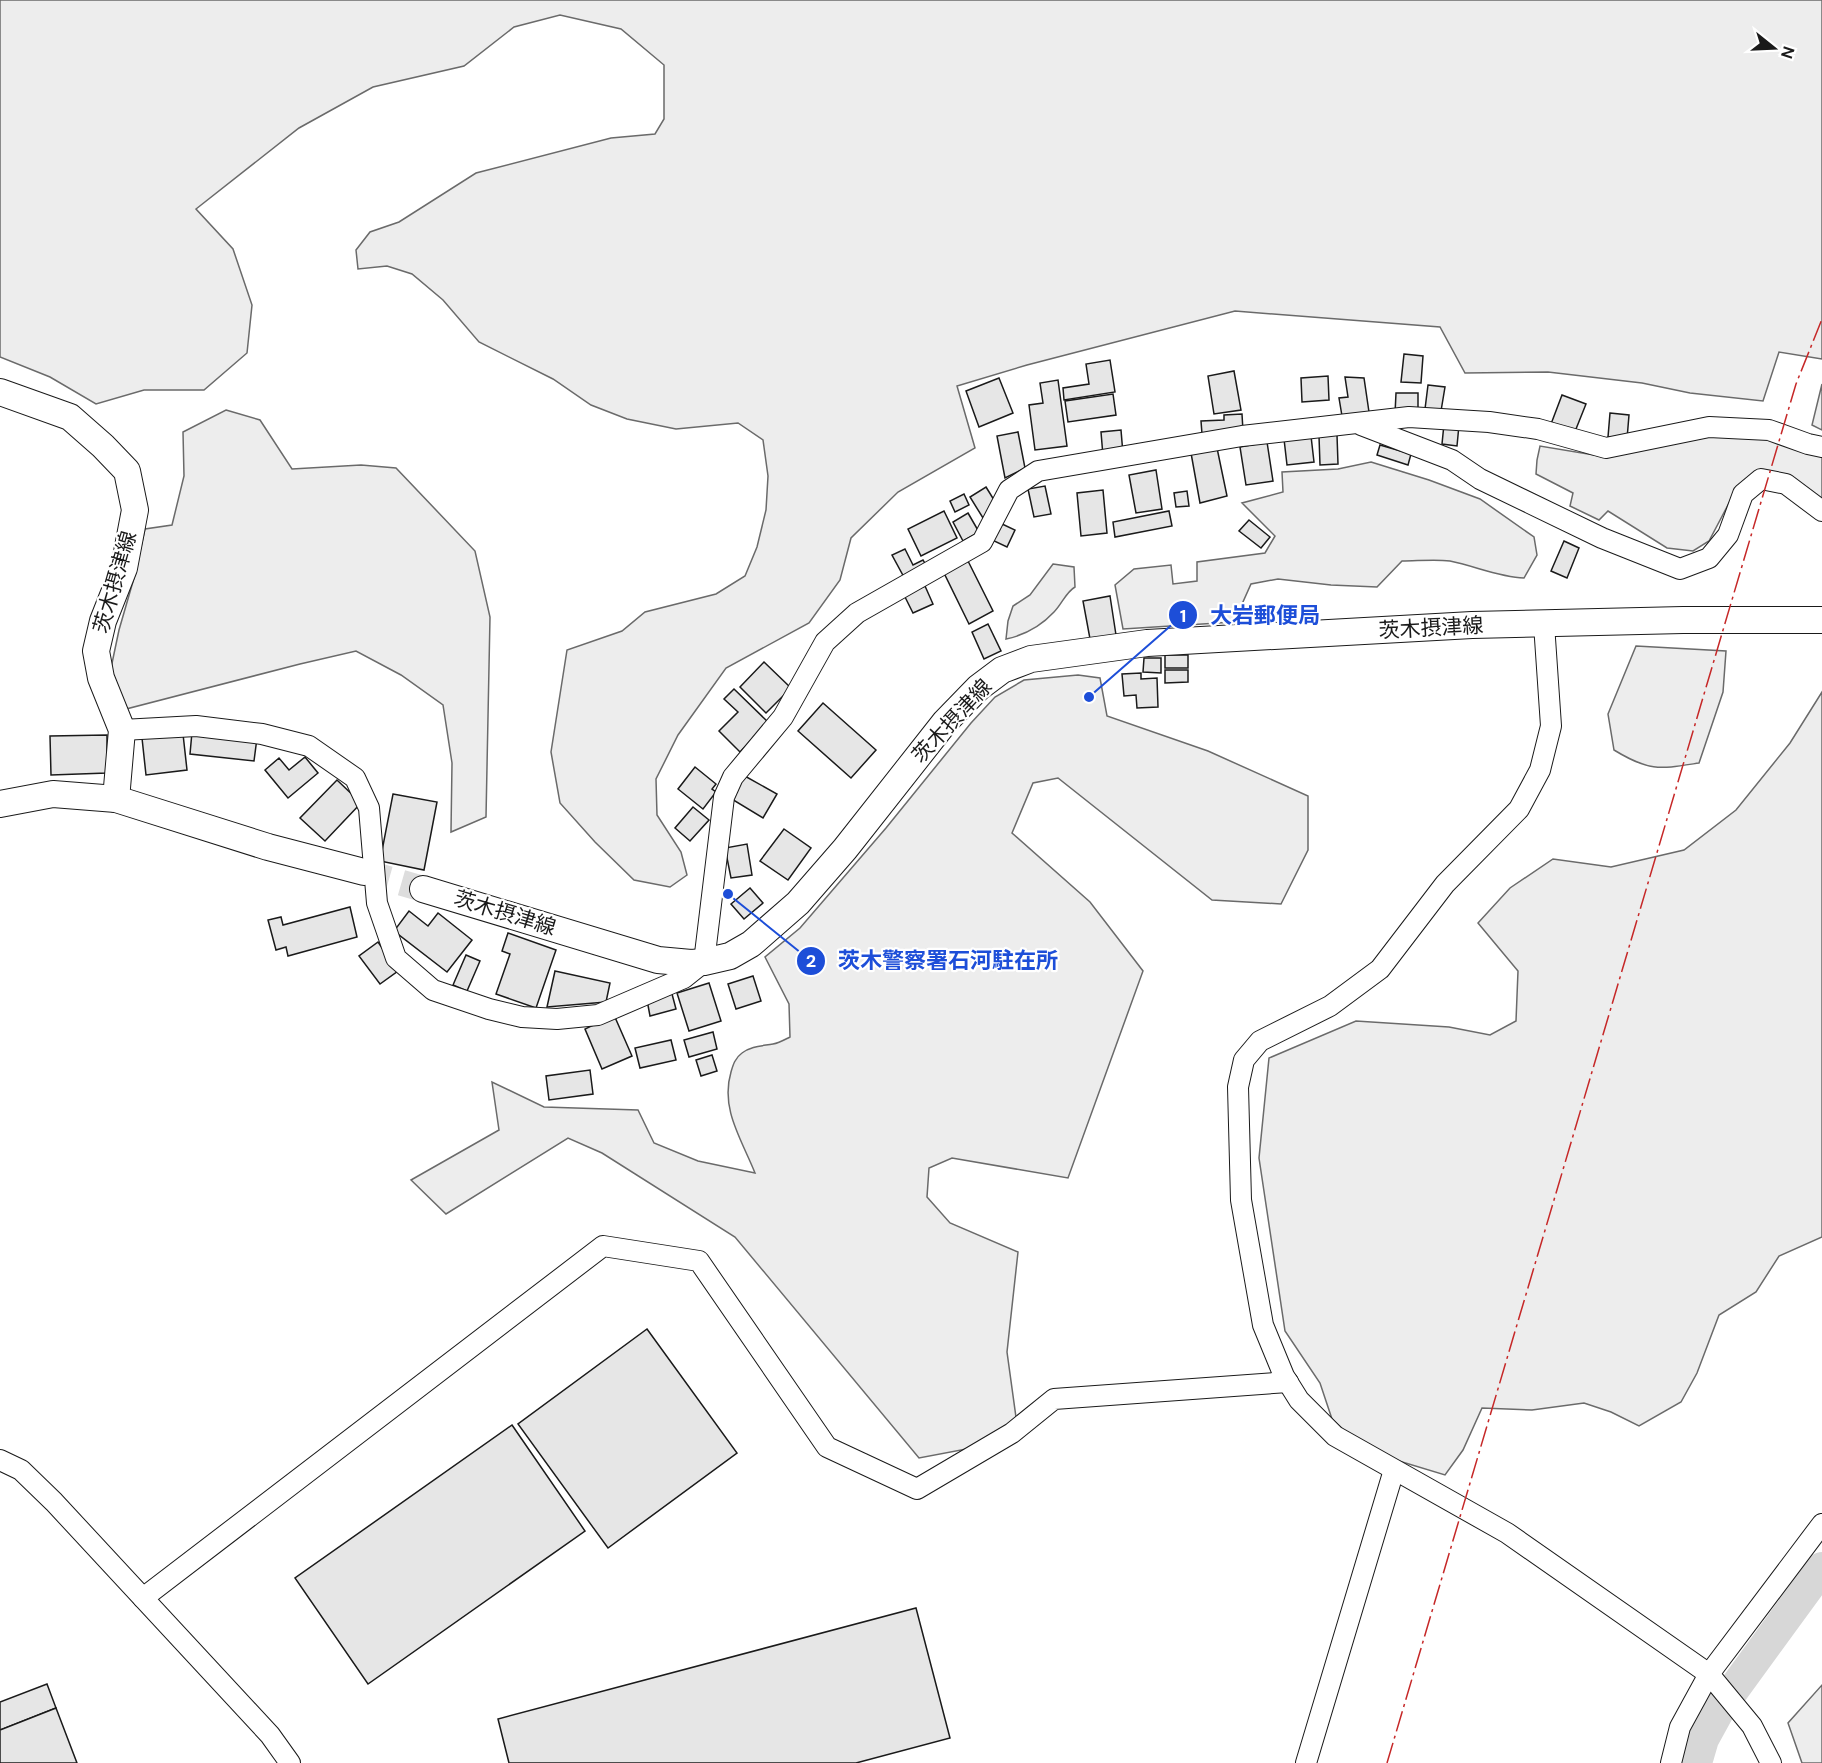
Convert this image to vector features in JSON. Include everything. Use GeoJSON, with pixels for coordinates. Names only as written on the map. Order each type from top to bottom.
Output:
{"type":"FeatureCollection","features":[{"type":"Feature","properties":{"kind":"main road","name":"茨木摂津線"},"geometry":{"type":"LineString","coordinates":[[0,392],[70,417],[127,471],[135,510],[124,568],[103,621],[96,651],[101,678],[122,730],[116,799]]}},
{"type":"Feature","properties":{"kind":"main road","name":"茨木摂津線"},"geometry":{"type":"LineString","coordinates":[[423,889],[658,960],[704,962],[730,956],[751,944],[798,903],[845,849],[945,723],[978,688],[1002,670],[1031,659],[1147,644],[1472,625],[1683,620],[1822,620]]}},
{"type":"Feature","properties":{"kind":"main road"},"geometry":{"type":"LineString","coordinates":[[0,804],[53,794],[116,799],[268,847],[364,872]]}},
{"type":"Feature","properties":{"kind":"street"},"geometry":{"type":"LineString","coordinates":[[122,730],[196,726],[262,734],[309,746],[355,778],[369,808],[377,903],[396,958],[433,990],[489,1009],[522,1017],[557,1019],[598,1015],[684,978],[704,962],[724,797],[733,777],[783,717],[825,642],[857,613],[982,542],[1009,490],[1038,471],[1242,436],[1409,417],[1488,422],[1538,429],[1606,448],[1709,427],[1768,430],[1822,447]]}},
{"type":"Feature","properties":{"kind":"street"},"geometry":{"type":"LineString","coordinates":[[1357,423],[1452,460],[1480,479],[1602,538],[1680,569],[1709,558],[1728,535],[1743,494],[1761,479],[1786,484],[1822,511]]}},
{"type":"Feature","properties":{"kind":"street"},"geometry":{"type":"LineString","coordinates":[[1544,624],[1551,726],[1540,770],[1519,809],[1445,884],[1380,969],[1330,1006],[1260,1041],[1244,1060],[1238,1087],[1241,1200],[1263,1325],[1288,1383],[1299,1400],[1335,1436],[1507,1533],[1713,1678],[1752,1726],[1771,1763]]}},
{"type":"Feature","properties":{"kind":"street"},"geometry":{"type":"LineString","coordinates":[[143,1598],[603,1246],[699,1261],[827,1447],[917,1489],[1012,1433],[1054,1399],[1288,1383]]}},
{"type":"Feature","properties":{"kind":"street"},"geometry":{"type":"LineString","coordinates":[[0,1460],[21,1470],[54,1502],[270,1735],[290,1763]]}},
{"type":"Feature","properties":{"kind":"street"},"geometry":{"type":"LineString","coordinates":[[1306,1763],[1394,1470]]}},
{"type":"Feature","properties":{"kind":"street"},"geometry":{"type":"LineString","coordinates":[[1671,1763],[1680,1726],[1822,1524]]}},
{"type":"Feature","properties":{"kind":"shaded area"},"geometry":{"type":"Polygon","coordinates":[[[0,0],[1822,0],[1822,359],[1779,352],[1763,401],[1690,393],[1642,383],[1548,372],[1465,373],[1440,327],[1235,311],[1027,365],[957,386],[975,448],[898,492],[851,538],[840,580],[809,623],[726,668],[678,735],[656,779],[657,815],[681,852],[687,875],[670,887],[634,880],[560,803],[551,752],[567,650],[622,631],[645,612],[716,594],[745,576],[757,547],[766,510],[768,476],[763,440],[738,423],[676,429],[627,419],[591,405],[553,379],[479,342],[443,300],[412,274],[387,266],[358,269],[356,250],[370,232],[399,222],[476,173],[611,138],[655,134],[664,119],[664,65],[621,29],[560,15],[514,27],[464,66],[373,87],[299,128],[196,209],[233,249],[252,305],[247,353],[204,390],[144,390],[96,404],[50,377],[0,357],[0,0]]]}},
{"type":"Feature","properties":{"kind":"shaded area"},"geometry":{"type":"Polygon","coordinates":[[[1822,384],[1822,430],[1812,425],[1822,384]]]}},
{"type":"Feature","properties":{"kind":"shaded area"},"geometry":{"type":"Polygon","coordinates":[[[226,410],[260,420],[292,469],[361,465],[396,468],[475,551],[490,617],[486,817],[451,832],[452,763],[443,705],[401,675],[356,651],[126,709],[111,668],[145,529],[172,525],[184,476],[183,432],[226,410]]]}},
{"type":"Feature","properties":{"kind":"shaded area"},"geometry":{"type":"Polygon","coordinates":[[[1707,433],[1765,438],[1822,453],[1822,502],[1788,478],[1738,486],[1709,541],[1693,551],[1667,548],[1608,511],[1599,520],[1570,506],[1573,493],[1536,474],[1540,446],[1600,456],[1707,433]]]}},
{"type":"Feature","properties":{"kind":"shaded area"},"geometry":{"type":"Polygon","coordinates":[[[1371,462],[1480,499],[1534,537],[1537,555],[1524,578],[1505,576],[1450,561],[1402,561],[1377,587],[1278,579],[1251,584],[1234,622],[1123,629],[1115,585],[1134,569],[1171,565],[1173,584],[1197,581],[1197,562],[1265,553],[1275,536],[1242,503],[1283,492],[1282,472],[1338,469],[1371,462]]]}},
{"type":"Feature","properties":{"kind":"shaded area"},"geometry":{"type":"Polygon","coordinates":[[[1053,564],[1074,567],[1075,587],[1044,622],[1020,635],[1006,639],[1013,606],[1030,595],[1053,564]]]}},
{"type":"Feature","properties":{"kind":"shaded area"},"geometry":{"type":"Polygon","coordinates":[[[1636,646],[1726,651],[1723,692],[1699,763],[1655,767],[1637,762],[1614,750],[1608,714],[1636,646]]]}},
{"type":"Feature","properties":{"kind":"shaded area"},"geometry":{"type":"Polygon","coordinates":[[[1078,675],[1100,678],[1107,716],[1208,751],[1308,796],[1308,850],[1281,904],[1212,900],[1058,778],[1033,783],[1012,833],[1090,902],[1143,971],[1068,1178],[952,1158],[929,1168],[927,1197],[950,1223],[1018,1252],[1007,1352],[1019,1439],[919,1458],[735,1237],[602,1153],[568,1138],[446,1214],[411,1180],[499,1130],[492,1082],[544,1107],[638,1110],[654,1143],[698,1161],[755,1173],[730,1112],[728,1086],[734,1064],[742,1053],[753,1048],[775,1044],[790,1037],[789,1004],[765,957],[800,928],[995,697],[1024,680],[1078,675]]]}},
{"type":"Feature","properties":{"kind":"shaded area"},"geometry":{"type":"Polygon","coordinates":[[[1822,692],[1822,1237],[1779,1256],[1756,1292],[1719,1315],[1697,1373],[1681,1402],[1639,1426],[1611,1412],[1584,1403],[1532,1410],[1482,1408],[1463,1450],[1445,1475],[1366,1451],[1332,1419],[1320,1383],[1285,1331],[1259,1158],[1269,1058],[1356,1021],[1449,1027],[1490,1035],[1516,1021],[1518,971],[1478,923],[1510,888],[1553,859],[1611,867],[1684,850],[1736,810],[1790,743],[1822,692]]]}},
{"type":"Feature","properties":{"kind":"shaded area"},"geometry":{"type":"Polygon","coordinates":[[[1822,1685],[1822,1763],[1802,1763],[1788,1723],[1822,1685]]]}},
{"type":"Feature","properties":{"kind":"building"},"geometry":{"type":"Polygon","coordinates":[[[1404,354],[1423,356],[1421,383],[1401,382],[1404,354]]]}},
{"type":"Feature","properties":{"kind":"building"},"geometry":{"type":"Polygon","coordinates":[[[1110,360],[1115,392],[1064,400],[1063,388],[1089,384],[1086,364],[1110,360]]]}},
{"type":"Feature","properties":{"kind":"building"},"geometry":{"type":"Polygon","coordinates":[[[1234,371],[1241,410],[1214,414],[1208,376],[1234,371]]]}},
{"type":"Feature","properties":{"kind":"building"},"geometry":{"type":"Polygon","coordinates":[[[1328,376],[1329,400],[1302,402],[1301,378],[1328,376]]]}},
{"type":"Feature","properties":{"kind":"building"},"geometry":{"type":"Polygon","coordinates":[[[1345,377],[1364,378],[1369,412],[1342,416],[1339,398],[1348,397],[1345,377]]]}},
{"type":"Feature","properties":{"kind":"building"},"geometry":{"type":"Polygon","coordinates":[[[999,378],[1013,413],[979,427],[966,391],[999,378]]]}},
{"type":"Feature","properties":{"kind":"building"},"geometry":{"type":"Polygon","coordinates":[[[1058,380],[1067,446],[1035,450],[1029,405],[1043,403],[1040,383],[1058,380]]]}},
{"type":"Feature","properties":{"kind":"building"},"geometry":{"type":"Polygon","coordinates":[[[1428,385],[1445,387],[1441,411],[1425,409],[1428,385]]]}},
{"type":"Feature","properties":{"kind":"building"},"geometry":{"type":"Polygon","coordinates":[[[1396,393],[1418,393],[1418,414],[1395,414],[1396,393]]]}},
{"type":"Feature","properties":{"kind":"building"},"geometry":{"type":"Polygon","coordinates":[[[1113,394],[1116,415],[1068,422],[1065,401],[1113,394]]]}},
{"type":"Feature","properties":{"kind":"building"},"geometry":{"type":"Polygon","coordinates":[[[1562,395],[1586,404],[1574,434],[1551,424],[1562,395]]]}},
{"type":"Feature","properties":{"kind":"building"},"geometry":{"type":"Polygon","coordinates":[[[1610,413],[1629,415],[1627,439],[1608,437],[1610,413]]]}},
{"type":"Feature","properties":{"kind":"building"},"geometry":{"type":"Polygon","coordinates":[[[1242,414],[1243,431],[1202,434],[1201,421],[1224,420],[1224,415],[1242,414]]]}},
{"type":"Feature","properties":{"kind":"building"},"geometry":{"type":"Polygon","coordinates":[[[1444,424],[1459,425],[1457,446],[1442,444],[1444,424]]]}},
{"type":"Feature","properties":{"kind":"building"},"geometry":{"type":"Polygon","coordinates":[[[1121,430],[1123,454],[1103,456],[1101,432],[1121,430]]]}},
{"type":"Feature","properties":{"kind":"building"},"geometry":{"type":"Polygon","coordinates":[[[1018,432],[1025,468],[1005,478],[997,436],[1018,432]]]}},
{"type":"Feature","properties":{"kind":"building"},"geometry":{"type":"Polygon","coordinates":[[[1337,435],[1338,464],[1320,465],[1319,436],[1337,435]]]}},
{"type":"Feature","properties":{"kind":"building"},"geometry":{"type":"Polygon","coordinates":[[[1311,436],[1314,462],[1287,465],[1284,439],[1311,436]]]}},
{"type":"Feature","properties":{"kind":"building"},"geometry":{"type":"Polygon","coordinates":[[[1267,442],[1273,481],[1246,485],[1240,447],[1267,442]]]}},
{"type":"Feature","properties":{"kind":"building"},"geometry":{"type":"Polygon","coordinates":[[[1380,445],[1411,454],[1408,465],[1377,455],[1380,445]]]}},
{"type":"Feature","properties":{"kind":"building"},"geometry":{"type":"Polygon","coordinates":[[[1217,448],[1227,496],[1200,503],[1191,453],[1217,448]]]}},
{"type":"Feature","properties":{"kind":"building"},"geometry":{"type":"Polygon","coordinates":[[[1156,470],[1162,509],[1136,513],[1129,475],[1156,470]]]}},
{"type":"Feature","properties":{"kind":"building"},"geometry":{"type":"Polygon","coordinates":[[[1045,486],[1051,514],[1034,517],[1028,489],[1045,486]]]}},
{"type":"Feature","properties":{"kind":"building"},"geometry":{"type":"Polygon","coordinates":[[[986,487],[999,508],[983,518],[970,497],[986,487]]]}},
{"type":"Feature","properties":{"kind":"building"},"geometry":{"type":"Polygon","coordinates":[[[1103,490],[1107,533],[1081,536],[1077,493],[1103,490]]]}},
{"type":"Feature","properties":{"kind":"building"},"geometry":{"type":"Polygon","coordinates":[[[1187,491],[1189,506],[1176,507],[1174,493],[1187,491]]]}},
{"type":"Feature","properties":{"kind":"building"},"geometry":{"type":"Polygon","coordinates":[[[964,494],[969,505],[955,512],[950,501],[964,494]]]}},
{"type":"Feature","properties":{"kind":"building"},"geometry":{"type":"Polygon","coordinates":[[[944,511],[957,538],[921,556],[908,529],[944,511]]]}},
{"type":"Feature","properties":{"kind":"building"},"geometry":{"type":"Polygon","coordinates":[[[1169,511],[1172,526],[1115,537],[1113,522],[1169,511]]]}},
{"type":"Feature","properties":{"kind":"building"},"geometry":{"type":"Polygon","coordinates":[[[968,513],[979,532],[963,541],[953,522],[968,513]]]}},
{"type":"Feature","properties":{"kind":"building"},"geometry":{"type":"Polygon","coordinates":[[[1249,520],[1270,537],[1261,548],[1239,531],[1249,520]]]}},
{"type":"Feature","properties":{"kind":"building"},"geometry":{"type":"Polygon","coordinates":[[[1000,523],[1015,530],[1007,547],[992,540],[1000,523]]]}},
{"type":"Feature","properties":{"kind":"building"},"geometry":{"type":"Polygon","coordinates":[[[1564,541],[1579,548],[1567,578],[1551,571],[1564,541]]]}},
{"type":"Feature","properties":{"kind":"building"},"geometry":{"type":"Polygon","coordinates":[[[905,549],[913,565],[923,560],[927,567],[905,579],[892,555],[905,549]]]}},
{"type":"Feature","properties":{"kind":"building"},"geometry":{"type":"Polygon","coordinates":[[[968,561],[993,611],[969,624],[944,573],[968,561]]]}},
{"type":"Feature","properties":{"kind":"building"},"geometry":{"type":"Polygon","coordinates":[[[925,586],[933,604],[913,613],[904,595],[925,586]]]}},
{"type":"Feature","properties":{"kind":"building"},"geometry":{"type":"Polygon","coordinates":[[[1110,596],[1116,635],[1090,639],[1083,601],[1110,596]]]}},
{"type":"Feature","properties":{"kind":"building"},"geometry":{"type":"Polygon","coordinates":[[[988,624],[1001,651],[984,659],[972,632],[988,624]]]}},
{"type":"Feature","properties":{"kind":"building"},"geometry":{"type":"Polygon","coordinates":[[[1165,655],[1188,655],[1188,668],[1165,668],[1165,655]]]}},
{"type":"Feature","properties":{"kind":"building"},"geometry":{"type":"Polygon","coordinates":[[[1144,658],[1161,658],[1161,673],[1143,672],[1144,658]]]}},
{"type":"Feature","properties":{"kind":"building"},"geometry":{"type":"Polygon","coordinates":[[[764,662],[791,688],[766,713],[740,687],[764,662]]]}},
{"type":"Feature","properties":{"kind":"building"},"geometry":{"type":"Polygon","coordinates":[[[1165,670],[1188,670],[1188,682],[1165,683],[1165,670]]]}},
{"type":"Feature","properties":{"kind":"building"},"geometry":{"type":"Polygon","coordinates":[[[1141,673],[1141,679],[1157,678],[1158,707],[1137,708],[1136,695],[1124,696],[1122,674],[1141,673]]]}},
{"type":"Feature","properties":{"kind":"building"},"geometry":{"type":"Polygon","coordinates":[[[734,689],[768,722],[740,752],[719,731],[738,712],[724,699],[734,689]]]}},
{"type":"Feature","properties":{"kind":"building"},"geometry":{"type":"Polygon","coordinates":[[[823,703],[876,750],[851,778],[798,731],[823,703]]]}},
{"type":"Feature","properties":{"kind":"building"},"geometry":{"type":"Polygon","coordinates":[[[192,732],[257,738],[254,761],[190,754],[192,732]]]}},
{"type":"Feature","properties":{"kind":"building"},"geometry":{"type":"Polygon","coordinates":[[[183,734],[187,770],[146,775],[142,738],[183,734]]]}},
{"type":"Feature","properties":{"kind":"building"},"geometry":{"type":"Polygon","coordinates":[[[107,735],[107,773],[51,775],[50,736],[107,735]]]}},
{"type":"Feature","properties":{"kind":"building"},"geometry":{"type":"Polygon","coordinates":[[[305,757],[318,773],[288,798],[265,770],[279,758],[289,770],[305,757]]]}},
{"type":"Feature","properties":{"kind":"building"},"geometry":{"type":"Polygon","coordinates":[[[695,767],[716,784],[712,789],[716,792],[703,809],[678,789],[695,767]]]}},
{"type":"Feature","properties":{"kind":"building"},"geometry":{"type":"Polygon","coordinates":[[[743,775],[777,794],[763,818],[730,798],[743,775]]]}},
{"type":"Feature","properties":{"kind":"building"},"geometry":{"type":"Polygon","coordinates":[[[337,780],[361,803],[325,841],[300,818],[337,780]]]}},
{"type":"Feature","properties":{"kind":"building"},"geometry":{"type":"Polygon","coordinates":[[[393,794],[437,802],[424,870],[380,861],[393,794]]]}},
{"type":"Feature","properties":{"kind":"building"},"geometry":{"type":"Polygon","coordinates":[[[693,807],[709,820],[690,841],[675,828],[693,807]]]}},
{"type":"Feature","properties":{"kind":"building"},"geometry":{"type":"Polygon","coordinates":[[[784,829],[811,848],[788,880],[760,861],[784,829]]]}},
{"type":"Feature","properties":{"kind":"building"},"geometry":{"type":"Polygon","coordinates":[[[747,844],[752,875],[731,878],[725,848],[747,844]]]}},
{"type":"Feature","properties":{"kind":"building"},"geometry":{"type":"Polygon","coordinates":[[[750,888],[763,903],[744,919],[731,904],[750,888]]]}},
{"type":"Feature","properties":{"kind":"building"},"geometry":{"type":"Polygon","coordinates":[[[350,907],[357,937],[288,956],[286,947],[276,950],[268,920],[281,917],[283,925],[350,907]]]}},
{"type":"Feature","properties":{"kind":"building"},"geometry":{"type":"Polygon","coordinates":[[[409,911],[428,926],[438,913],[472,940],[447,972],[394,931],[409,911]]]}},
{"type":"Feature","properties":{"kind":"building"},"geometry":{"type":"Polygon","coordinates":[[[508,933],[556,950],[536,1008],[496,994],[510,954],[502,951],[508,933]]]}},
{"type":"Feature","properties":{"kind":"building"},"geometry":{"type":"Polygon","coordinates":[[[378,942],[398,971],[380,984],[359,956],[378,942]]]}},
{"type":"Feature","properties":{"kind":"building"},"geometry":{"type":"Polygon","coordinates":[[[466,955],[480,961],[467,991],[453,985],[466,955]]]}},
{"type":"Feature","properties":{"kind":"building"},"geometry":{"type":"Polygon","coordinates":[[[555,971],[610,983],[606,1002],[547,1007],[555,971]]]}},
{"type":"Feature","properties":{"kind":"building"},"geometry":{"type":"Polygon","coordinates":[[[753,976],[761,1001],[736,1009],[728,984],[753,976]]]}},
{"type":"Feature","properties":{"kind":"building"},"geometry":{"type":"Polygon","coordinates":[[[709,983],[721,1021],[689,1031],[677,993],[709,983]]]}},
{"type":"Feature","properties":{"kind":"building"},"geometry":{"type":"Polygon","coordinates":[[[672,994],[676,1009],[650,1016],[647,1000],[672,994]]]}},
{"type":"Feature","properties":{"kind":"building"},"geometry":{"type":"Polygon","coordinates":[[[614,1015],[632,1056],[602,1069],[585,1029],[614,1015]]]}},
{"type":"Feature","properties":{"kind":"building"},"geometry":{"type":"Polygon","coordinates":[[[713,1032],[717,1049],[689,1057],[684,1040],[713,1032]]]}},
{"type":"Feature","properties":{"kind":"building"},"geometry":{"type":"Polygon","coordinates":[[[671,1040],[676,1060],[640,1068],[635,1048],[671,1040]]]}},
{"type":"Feature","properties":{"kind":"building"},"geometry":{"type":"Polygon","coordinates":[[[712,1055],[717,1071],[701,1076],[696,1060],[712,1055]]]}},
{"type":"Feature","properties":{"kind":"building"},"geometry":{"type":"Polygon","coordinates":[[[590,1070],[593,1094],[549,1100],[546,1076],[590,1070]]]}},
{"type":"Feature","properties":{"kind":"building"},"geometry":{"type":"Polygon","coordinates":[[[647,1329],[737,1453],[608,1548],[518,1424],[647,1329]]]}},
{"type":"Feature","properties":{"kind":"building"},"geometry":{"type":"Polygon","coordinates":[[[512,1425],[585,1531],[368,1684],[295,1578],[512,1425]]]}},
{"type":"Feature","properties":{"kind":"building"},"geometry":{"type":"Polygon","coordinates":[[[916,1608],[950,1738],[856,1763],[509,1763],[498,1719],[916,1608]]]}},
{"type":"Feature","properties":{"kind":"building"},"geometry":{"type":"Polygon","coordinates":[[[47,1684],[56,1708],[0,1730],[0,1702],[47,1684]]]}},
{"type":"Feature","properties":{"kind":"building"},"geometry":{"type":"Polygon","coordinates":[[[56,1708],[77,1763],[0,1763],[0,1730],[56,1708]]]}},
{"type":"Feature","properties":{"kind":"waterway"},"geometry":{"type":"LineString","coordinates":[[1696,1763],[1703,1739],[1720,1708],[1822,1568]]}},
{"type":"Feature","properties":{"kind":"tunnel"},"geometry":{"type":"LineString","coordinates":[[364,872],[423,889]]}},
{"type":"Feature","properties":{"kind":"power"},"geometry":{"type":"LineString","coordinates":[[1387,1763],[1796,384],[1822,319]]}},
{"type":"Feature","properties":{"kind":"place","name":"大岩郵便局"},"geometry":{"type":"Point","coordinates":[1089,697]}},
{"type":"Feature","properties":{"kind":"place","name":"茨木警察署石河駐在所"},"geometry":{"type":"Point","coordinates":[728,894]}}]}
